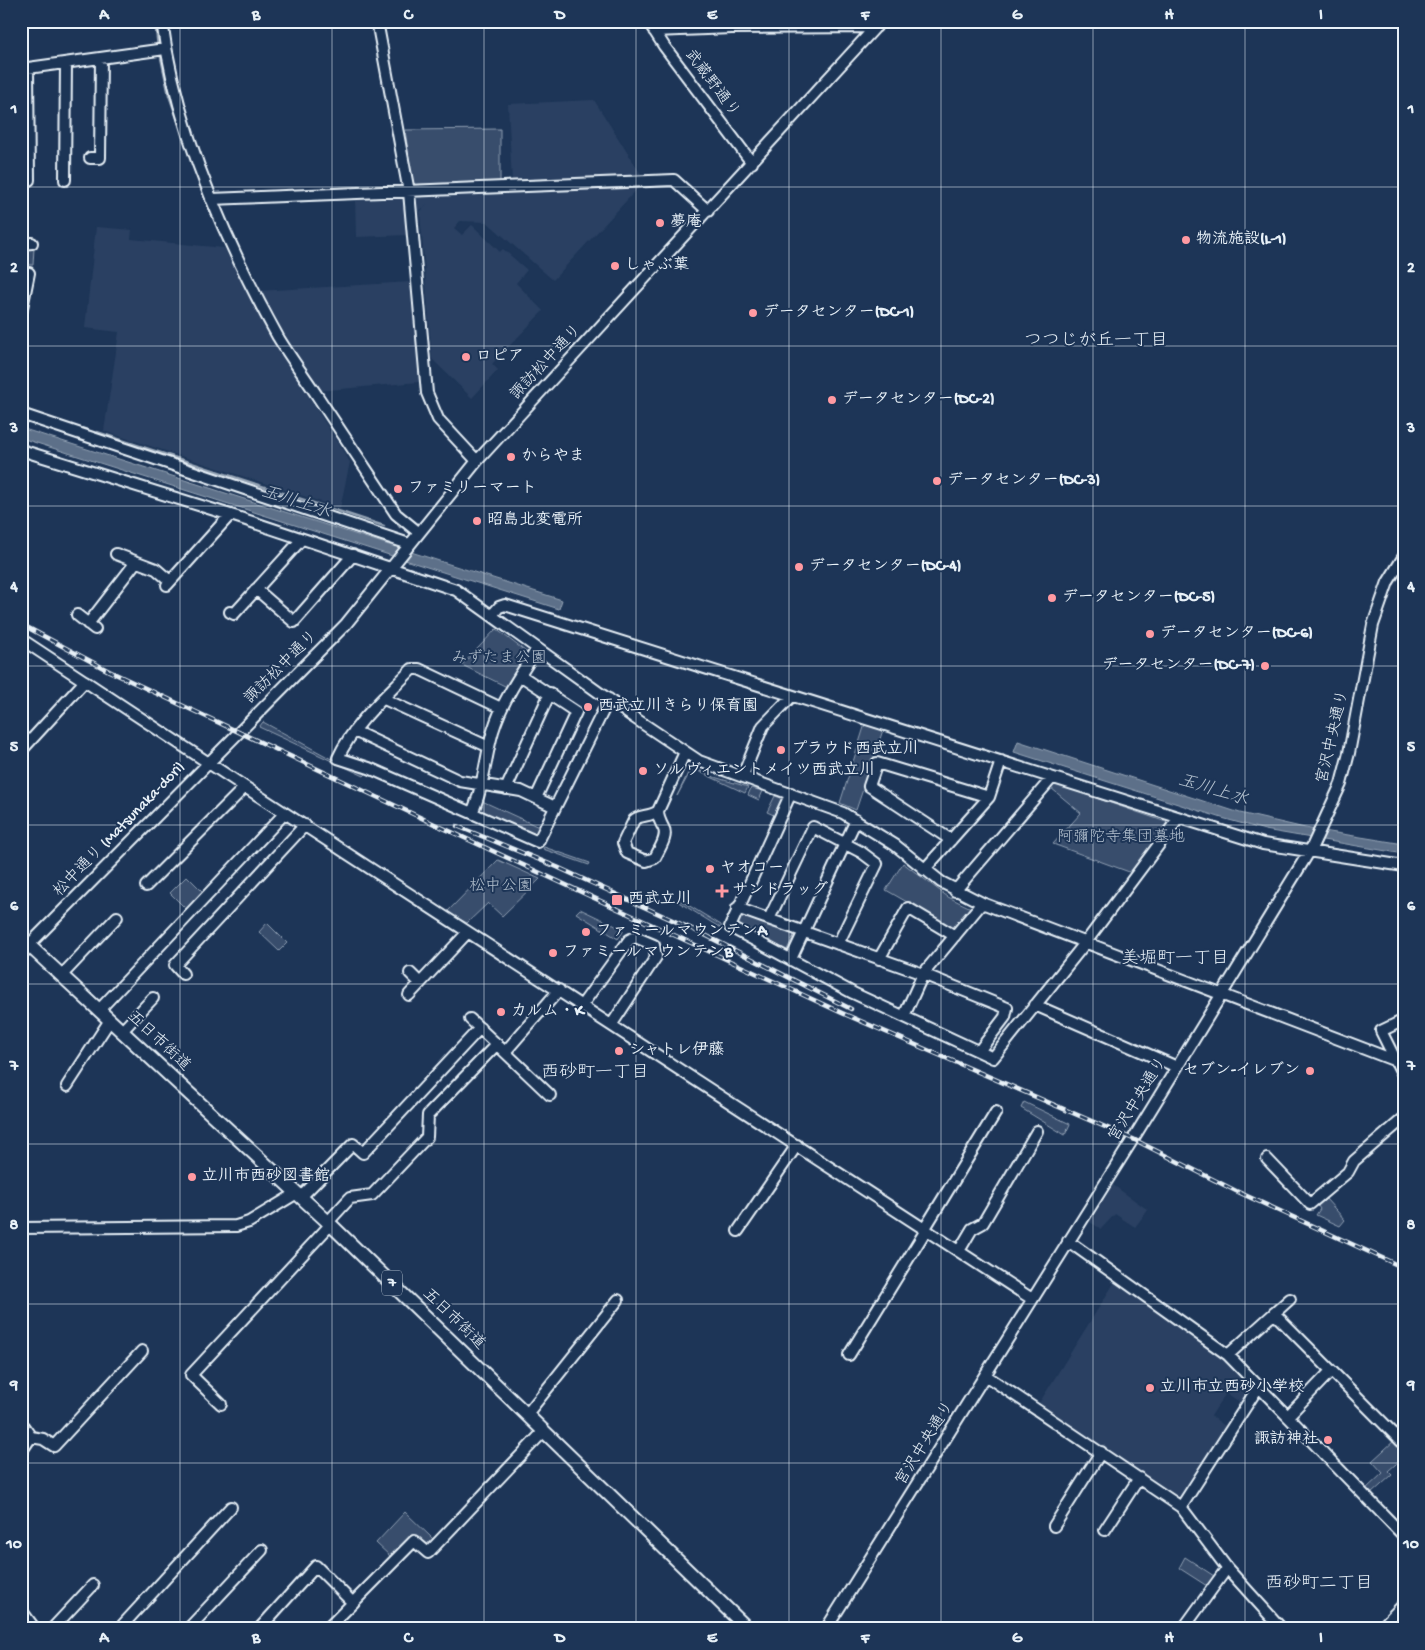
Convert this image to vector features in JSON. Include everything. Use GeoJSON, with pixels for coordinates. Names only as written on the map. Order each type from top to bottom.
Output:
{"type":"FeatureCollection","features":[{"type":"Feature","properties":{"kind":"main road","name":"五日市街道"},"geometry":{"type":"LineString","coordinates":[[24,945],[62,975],[329,1223],[748,1629]]}},
{"type":"Feature","properties":{"kind":"street"},"geometry":{"type":"LineString","coordinates":[[162,21],[161,49],[176,110],[211,199],[279,338],[396,514],[418,532]]}},
{"type":"Feature","properties":{"kind":"street"},"geometry":{"type":"LineString","coordinates":[[377,21],[409,192],[425,382],[429,403],[438,419],[477,461]]}},
{"type":"Feature","properties":{"kind":"street","name":"武蔵野通り"},"geometry":{"type":"LineString","coordinates":[[648,21],[752,163]]}},
{"type":"Feature","properties":{"kind":"street"},"geometry":{"type":"LineString","coordinates":[[654,31],[731,25],[878,24]]}},
{"type":"Feature","properties":{"kind":"street","name":"諏訪松中通り"},"geometry":{"type":"LineString","coordinates":[[242,729],[346,624],[418,532],[477,461],[878,24]]}},
{"type":"Feature","properties":{"kind":"street"},"geometry":{"type":"LineString","coordinates":[[29,180],[25,68],[161,49]]}},
{"type":"Feature","properties":{"kind":"street"},"geometry":{"type":"LineString","coordinates":[[90,158],[100,158],[101,58]]}},
{"type":"Feature","properties":{"kind":"street"},"geometry":{"type":"LineString","coordinates":[[65,180],[66,63]]}},
{"type":"Feature","properties":{"kind":"street"},"geometry":{"type":"LineString","coordinates":[[211,199],[674,180],[708,211]]}},
{"type":"Feature","properties":{"kind":"street"},"geometry":{"type":"LineString","coordinates":[[21,272],[29,273],[21,313]]}},
{"type":"Feature","properties":{"kind":"street"},"geometry":{"type":"LineString","coordinates":[[21,414],[407,546]]}},
{"type":"Feature","properties":{"kind":"street"},"geometry":{"type":"LineString","coordinates":[[21,450],[230,515],[353,556],[394,564],[456,590],[685,752],[712,767],[743,775],[821,803],[856,820],[895,844],[924,870],[955,891],[1400,1063]]}},
{"type":"Feature","properties":{"kind":"street"},"geometry":{"type":"LineString","coordinates":[[116,554],[156,569],[169,583],[230,515]]}},
{"type":"Feature","properties":{"kind":"street"},"geometry":{"type":"LineString","coordinates":[[230,612],[234,614],[302,539]]}},
{"type":"Feature","properties":{"kind":"street"},"geometry":{"type":"LineString","coordinates":[[256,590],[294,622],[353,556]]}},
{"type":"Feature","properties":{"kind":"street","name":"宮沢中央通り"},"geometry":{"type":"LineString","coordinates":[[826,1629],[1177,1067],[1311,848],[1341,784],[1349,753],[1373,625],[1388,582],[1404,556]]}},
{"type":"Feature","properties":{"kind":"street"},"geometry":{"type":"LineString","coordinates":[[77,615],[91,627],[136,562]]}},
{"type":"Feature","properties":{"kind":"street"},"geometry":{"type":"LineString","coordinates":[[492,615],[499,607],[505,606],[1178,819],[1263,844],[1311,848],[1404,866]]}},
{"type":"Feature","properties":{"kind":"street"},"geometry":{"type":"LineString","coordinates":[[21,640],[245,788],[797,1144],[1032,1299]]}},
{"type":"Feature","properties":{"kind":"street"},"geometry":{"type":"LineString","coordinates":[[472,813],[482,785],[489,748],[501,708],[537,649]]}},
{"type":"Feature","properties":{"kind":"street"},"geometry":{"type":"LineString","coordinates":[[501,708],[415,668],[354,731],[338,758],[369,768],[538,842],[609,699]]}},
{"type":"Feature","properties":{"kind":"street"},"geometry":{"type":"LineString","coordinates":[[520,675],[550,693],[576,712],[536,798]]}},
{"type":"Feature","properties":{"kind":"street"},"geometry":{"type":"LineString","coordinates":[[21,752],[85,681]]}},
{"type":"Feature","properties":{"kind":"street"},"geometry":{"type":"LineString","coordinates":[[506,789],[550,693]]}},
{"type":"Feature","properties":{"kind":"street"},"geometry":{"type":"LineString","coordinates":[[743,775],[763,726],[792,696]]}},
{"type":"Feature","properties":{"kind":"street"},"geometry":{"type":"LineString","coordinates":[[384,699],[489,748]]}},
{"type":"Feature","properties":{"kind":"street","name":"松中通り (Matsunaka-dori)"},"geometry":{"type":"LineString","coordinates":[[24,945],[242,729]]}},
{"type":"Feature","properties":{"kind":"street"},"geometry":{"type":"LineString","coordinates":[[354,731],[460,781],[521,791],[555,807]]}},
{"type":"Feature","properties":{"kind":"street"},"geometry":{"type":"LineString","coordinates":[[655,816],[685,752]]}},
{"type":"Feature","properties":{"kind":"street"},"geometry":{"type":"LineString","coordinates":[[924,870],[989,797],[1001,762]]}},
{"type":"Feature","properties":{"kind":"street"},"geometry":{"type":"LineString","coordinates":[[951,840],[869,786],[877,763],[989,797]]}},
{"type":"Feature","properties":{"kind":"street"},"geometry":{"type":"LineString","coordinates":[[955,891],[1052,778]]}},
{"type":"Feature","properties":{"kind":"street"},"geometry":{"type":"LineString","coordinates":[[152,883],[205,834],[245,788]]}},
{"type":"Feature","properties":{"kind":"street"},"geometry":{"type":"LineString","coordinates":[[791,792],[730,927],[853,993],[993,1058],[1086,942],[1178,819]]}},
{"type":"Feature","properties":{"kind":"street"},"geometry":{"type":"LineString","coordinates":[[99,1010],[285,813]]}},
{"type":"Feature","properties":{"kind":"street"},"geometry":{"type":"LineString","coordinates":[[791,959],[856,820]]}},
{"type":"Feature","properties":{"kind":"street"},"geometry":{"type":"LineString","coordinates":[[183,974],[175,965],[305,825]]}},
{"type":"Feature","properties":{"kind":"street"},"geometry":{"type":"LineString","coordinates":[[769,919],[813,827],[845,843],[877,864],[838,944]]}},
{"type":"Feature","properties":{"kind":"street"},"geometry":{"type":"LineString","coordinates":[[904,1016],[923,974],[982,903]]}},
{"type":"Feature","properties":{"kind":"street"},"geometry":{"type":"LineString","coordinates":[[737,908],[923,974],[1007,1008],[1005,1017],[979,1050]]}},
{"type":"Feature","properties":{"kind":"street"},"geometry":{"type":"LineString","coordinates":[[879,959],[908,908],[955,936]]}},
{"type":"Feature","properties":{"kind":"street"},"geometry":{"type":"LineString","coordinates":[[62,975],[117,917]]}},
{"type":"Feature","properties":{"kind":"street"},"geometry":{"type":"LineString","coordinates":[[409,995],[468,932]]}},
{"type":"Feature","properties":{"kind":"street"},"geometry":{"type":"LineString","coordinates":[[582,1005],[630,940],[635,937],[654,945],[656,957],[612,1024]]}},
{"type":"Feature","properties":{"kind":"street"},"geometry":{"type":"LineString","coordinates":[[410,974],[420,983]]}},
{"type":"Feature","properties":{"kind":"street"},"geometry":{"type":"LineString","coordinates":[[505,1052],[559,990]]}},
{"type":"Feature","properties":{"kind":"street"},"geometry":{"type":"LineString","coordinates":[[122,1031],[153,998]]}},
{"type":"Feature","properties":{"kind":"street"},"geometry":{"type":"LineString","coordinates":[[1035,1005],[1177,1067]]}},
{"type":"Feature","properties":{"kind":"street"},"geometry":{"type":"LineString","coordinates":[[470,1019],[550,1095]]}},
{"type":"Feature","properties":{"kind":"street"},"geometry":{"type":"LineString","coordinates":[[67,1086],[110,1020]]}},
{"type":"Feature","properties":{"kind":"street"},"geometry":{"type":"LineString","coordinates":[[1404,1020],[1380,1031],[1400,1063],[1404,1077]]}},
{"type":"Feature","properties":{"kind":"street"},"geometry":{"type":"LineString","coordinates":[[21,1228],[236,1226],[249,1222],[299,1195],[353,1144],[363,1152],[480,1028]]}},
{"type":"Feature","properties":{"kind":"street"},"geometry":{"type":"LineString","coordinates":[[221,1404],[191,1375],[350,1198],[372,1195],[427,1137],[428,1115],[497,1044]]}},
{"type":"Feature","properties":{"kind":"street"},"geometry":{"type":"LineString","coordinates":[[1267,1159],[1310,1204],[1348,1172],[1354,1161],[1404,1118]]}},
{"type":"Feature","properties":{"kind":"street"},"geometry":{"type":"LineString","coordinates":[[849,1355],[995,1119]]}},
{"type":"Feature","properties":{"kind":"street"},"geometry":{"type":"LineString","coordinates":[[959,1251],[972,1229],[983,1223],[1037,1131]]}},
{"type":"Feature","properties":{"kind":"street"},"geometry":{"type":"LineString","coordinates":[[738,1231],[797,1144]]}},
{"type":"Feature","properties":{"kind":"street"},"geometry":{"type":"LineString","coordinates":[[1068,1241],[1228,1355],[1404,1536]]}},
{"type":"Feature","properties":{"kind":"street"},"geometry":{"type":"LineString","coordinates":[[1228,1355],[1290,1299]]}},
{"type":"Feature","properties":{"kind":"street"},"geometry":{"type":"LineString","coordinates":[[527,1414],[618,1300]]}},
{"type":"Feature","properties":{"kind":"street"},"geometry":{"type":"LineString","coordinates":[[1274,1313],[1404,1444]]}},
{"type":"Feature","properties":{"kind":"street"},"geometry":{"type":"LineString","coordinates":[[31,1438],[43,1439],[54,1446],[142,1351]]}},
{"type":"Feature","properties":{"kind":"street"},"geometry":{"type":"LineString","coordinates":[[1288,1416],[1331,1371]]}},
{"type":"Feature","properties":{"kind":"street"},"geometry":{"type":"LineString","coordinates":[[985,1375],[1181,1507],[1227,1568],[1282,1629]]}},
{"type":"Feature","properties":{"kind":"street"},"geometry":{"type":"LineString","coordinates":[[1181,1507],[1258,1386]]}},
{"type":"Feature","properties":{"kind":"street"},"geometry":{"type":"LineString","coordinates":[[23,1426],[31,1438]]}},
{"type":"Feature","properties":{"kind":"street"},"geometry":{"type":"LineString","coordinates":[[327,1629],[414,1541],[428,1553],[544,1431]]}},
{"type":"Feature","properties":{"kind":"street"},"geometry":{"type":"LineString","coordinates":[[21,1452],[31,1438]]}},
{"type":"Feature","properties":{"kind":"street"},"geometry":{"type":"LineString","coordinates":[[1054,1526],[1101,1452]]}},
{"type":"Feature","properties":{"kind":"street"},"geometry":{"type":"LineString","coordinates":[[1105,1530],[1139,1478]]}},
{"type":"Feature","properties":{"kind":"street"},"geometry":{"type":"LineString","coordinates":[[119,1629],[231,1507]]}},
{"type":"Feature","properties":{"kind":"street"},"geometry":{"type":"LineString","coordinates":[[188,1629],[262,1550]]}},
{"type":"Feature","properties":{"kind":"street"},"geometry":{"type":"LineString","coordinates":[[258,1629],[316,1566],[353,1603]]}},
{"type":"Feature","properties":{"kind":"street"},"geometry":{"type":"LineString","coordinates":[[1183,1629],[1227,1568]]}},
{"type":"Feature","properties":{"kind":"street"},"geometry":{"type":"LineString","coordinates":[[52,1629],[94,1585]]}},
{"type":"Feature","properties":{"kind":"street"},"geometry":{"type":"LineString","coordinates":[[1380,1629],[1404,1604]]}},
{"type":"Feature","properties":{"kind":"street"},"geometry":{"type":"LineString","coordinates":[[21,1610],[36,1629]]}},
{"type":"Feature","properties":{"kind":"shaded area"},"geometry":{"type":"Polygon","coordinates":[[[594,100],[642,176],[512,182],[508,104],[594,100]]]}},
{"type":"Feature","properties":{"kind":"shaded area"},"geometry":{"type":"Polygon","coordinates":[[[639,187],[553,280],[487,222],[460,221],[454,228],[462,235],[472,225],[500,252],[503,249],[527,270],[516,283],[543,311],[492,364],[498,370],[472,398],[432,359],[420,212],[427,204],[416,214],[415,201],[419,196],[639,187]]]}},
{"type":"Feature","properties":{"kind":"shaded area"},"geometry":{"type":"Polygon","coordinates":[[[398,194],[405,198],[408,235],[356,237],[355,196],[398,194]]]}},
{"type":"Feature","properties":{"kind":"shaded area"},"geometry":{"type":"Polygon","coordinates":[[[96,227],[132,230],[131,239],[224,248],[268,333],[350,462],[340,508],[104,431],[119,332],[85,328],[96,227]]]}},
{"type":"Feature","properties":{"kind":"shaded area"},"geometry":{"type":"Polygon","coordinates":[[[411,282],[419,382],[318,391],[286,341],[258,291],[411,282]]]}},
{"type":"Feature","properties":{"kind":"shaded area"},"geometry":{"type":"Polygon","coordinates":[[[21,428],[562,600],[559,609],[21,438],[21,428]]]}},
{"type":"Feature","properties":{"kind":"shaded area"},"geometry":{"type":"Polygon","coordinates":[[[1018,741],[1240,813],[1305,828],[1404,844],[1404,854],[1265,830],[1222,818],[1014,752],[1018,741]]]}},
{"type":"Feature","properties":{"kind":"shaded area"},"geometry":{"type":"Polygon","coordinates":[[[1113,1185],[1148,1210],[1135,1227],[1115,1214],[1101,1229],[1090,1222],[1113,1185]]]}},
{"type":"Feature","properties":{"kind":"shaded area","name":"立川市立西砂小学校"},"geometry":{"type":"Polygon","coordinates":[[[1116,1280],[1225,1359],[1251,1385],[1252,1390],[1243,1404],[1226,1393],[1211,1416],[1228,1428],[1182,1499],[1038,1405],[1116,1280]]]}},
{"type":"Feature","properties":{"kind":"green space"},"geometry":{"type":"Polygon","coordinates":[[[500,129],[500,182],[413,186],[405,130],[500,129]]]}},
{"type":"Feature","properties":{"kind":"green space"},"geometry":{"type":"Polygon","coordinates":[[[34,248],[33,265],[21,264],[21,249],[34,248]]]}},
{"type":"Feature","properties":{"kind":"green space","name":"みずたま公園"},"geometry":{"type":"Polygon","coordinates":[[[496,629],[529,654],[509,688],[462,665],[496,629]]]}},
{"type":"Feature","properties":{"kind":"green space"},"geometry":{"type":"Polygon","coordinates":[[[263,722],[337,762],[369,771],[364,776],[259,727],[263,722]]]}},
{"type":"Feature","properties":{"kind":"green space"},"geometry":{"type":"Polygon","coordinates":[[[865,724],[883,730],[856,810],[840,803],[865,724]]]}},
{"type":"Feature","properties":{"kind":"green space"},"geometry":{"type":"Polygon","coordinates":[[[698,770],[748,787],[745,793],[698,771],[689,774],[677,796],[688,773],[698,770]]]}},
{"type":"Feature","properties":{"kind":"green space","name":"阿彌陀寺集団墓地"},"geometry":{"type":"Polygon","coordinates":[[[1055,784],[1169,823],[1132,873],[1053,844],[1081,813],[1051,788],[1055,784]]]}},
{"type":"Feature","properties":{"kind":"green space"},"geometry":{"type":"Polygon","coordinates":[[[751,788],[763,791],[759,800],[748,795],[751,788]]]}},
{"type":"Feature","properties":{"kind":"green space"},"geometry":{"type":"Polygon","coordinates":[[[775,796],[781,798],[783,802],[776,816],[767,812],[775,796]]]}},
{"type":"Feature","properties":{"kind":"green space"},"geometry":{"type":"Polygon","coordinates":[[[482,801],[541,828],[537,836],[532,836],[480,812],[478,809],[482,801]]]}},
{"type":"Feature","properties":{"kind":"green space"},"geometry":{"type":"Polygon","coordinates":[[[544,847],[590,863],[589,865],[543,849],[544,847]]]}},
{"type":"Feature","properties":{"kind":"green space","name":"松中公園"},"geometry":{"type":"Polygon","coordinates":[[[498,860],[540,879],[502,916],[488,903],[467,923],[447,912],[498,860]]]}},
{"type":"Feature","properties":{"kind":"green space"},"geometry":{"type":"Polygon","coordinates":[[[903,863],[948,897],[971,908],[954,929],[886,890],[903,863]]]}},
{"type":"Feature","properties":{"kind":"green space"},"geometry":{"type":"Polygon","coordinates":[[[187,876],[204,893],[187,910],[170,893],[187,876]]]}},
{"type":"Feature","properties":{"kind":"green space"},"geometry":{"type":"Polygon","coordinates":[[[678,899],[721,925],[722,929],[677,901],[678,899]]]}},
{"type":"Feature","properties":{"kind":"green space"},"geometry":{"type":"Polygon","coordinates":[[[580,909],[622,929],[623,932],[618,939],[576,913],[580,909]]]}},
{"type":"Feature","properties":{"kind":"green space"},"geometry":{"type":"Polygon","coordinates":[[[741,915],[795,933],[786,952],[736,926],[741,915]]]}},
{"type":"Feature","properties":{"kind":"green space"},"geometry":{"type":"Polygon","coordinates":[[[267,923],[287,943],[279,951],[259,932],[267,923]]]}},
{"type":"Feature","properties":{"kind":"green space"},"geometry":{"type":"Polygon","coordinates":[[[1024,1102],[1070,1124],[1065,1135],[1021,1108],[1024,1102]]]}},
{"type":"Feature","properties":{"kind":"green space"},"geometry":{"type":"Polygon","coordinates":[[[1326,1199],[1345,1220],[1340,1226],[1316,1215],[1320,1209],[1318,1206],[1326,1199]]]}},
{"type":"Feature","properties":{"kind":"green space"},"geometry":{"type":"Polygon","coordinates":[[[1395,1440],[1404,1450],[1404,1457],[1388,1471],[1392,1475],[1371,1494],[1366,1489],[1383,1473],[1372,1461],[1395,1440]]]}},
{"type":"Feature","properties":{"kind":"green space"},"geometry":{"type":"Polygon","coordinates":[[[405,1512],[433,1539],[426,1546],[413,1534],[391,1557],[376,1543],[405,1512]]]}},
{"type":"Feature","properties":{"kind":"green space"},"geometry":{"type":"Polygon","coordinates":[[[1185,1557],[1214,1576],[1207,1586],[1179,1568],[1185,1557]]]}},
{"type":"Feature","properties":{"kind":"waterway"},"geometry":{"type":"LineString","coordinates":[[155,21],[158,47]]}},
{"type":"Feature","properties":{"kind":"waterway"},"geometry":{"type":"LineString","coordinates":[[160,53],[169,95],[185,141]]}},
{"type":"Feature","properties":{"kind":"waterway"},"geometry":{"type":"LineString","coordinates":[[191,158],[215,220]]}},
{"type":"Feature","properties":{"kind":"waterway"},"geometry":{"type":"LineString","coordinates":[[263,320],[270,332]]}},
{"type":"Feature","properties":{"kind":"waterway","name":"玉川上水"},"geometry":{"type":"LineString","coordinates":[[97,432],[384,526]]}},
{"type":"Feature","properties":{"kind":"waterway"},"geometry":{"type":"LineString","coordinates":[[392,516],[400,527]]}},
{"type":"Feature","properties":{"kind":"railway"},"geometry":{"type":"LineString","coordinates":[[21,624],[109,671],[428,821],[842,1013],[1133,1139],[1236,1191],[1404,1268]]}},
{"type":"Feature","properties":{"kind":"railway"},"geometry":{"type":"LineString","coordinates":[[457,826],[557,867],[705,935],[851,1009]]}},
{"type":"Feature","properties":{"kind":"place","name":"夢庵"},"geometry":{"type":"Point","coordinates":[660,223]}},
{"type":"Feature","properties":{"kind":"place","name":"物流施設(L-1)"},"geometry":{"type":"Point","coordinates":[1186,240]}},
{"type":"Feature","properties":{"kind":"place","name":"しゃぶ葉"},"geometry":{"type":"Point","coordinates":[615,266]}},
{"type":"Feature","properties":{"kind":"place","name":"データセンター(DC-1)"},"geometry":{"type":"Point","coordinates":[753,313]}},
{"type":"Feature","properties":{"kind":"place","name":"ロピア"},"geometry":{"type":"Point","coordinates":[466,357]}},
{"type":"Feature","properties":{"kind":"place","name":"データセンター(DC-2)"},"geometry":{"type":"Point","coordinates":[832,400]}},
{"type":"Feature","properties":{"kind":"place","name":"からやま"},"geometry":{"type":"Point","coordinates":[511,457]}},
{"type":"Feature","properties":{"kind":"place","name":"データセンター(DC-3)"},"geometry":{"type":"Point","coordinates":[937,481]}},
{"type":"Feature","properties":{"kind":"place","name":"ファミリーマート"},"geometry":{"type":"Point","coordinates":[398,489]}},
{"type":"Feature","properties":{"kind":"place","name":"昭島北変電所"},"geometry":{"type":"Point","coordinates":[477,521]}},
{"type":"Feature","properties":{"kind":"place","name":"データセンター(DC-4)"},"geometry":{"type":"Point","coordinates":[799,567]}},
{"type":"Feature","properties":{"kind":"place","name":"データセンター(DC-5)"},"geometry":{"type":"Point","coordinates":[1052,598]}},
{"type":"Feature","properties":{"kind":"place","name":"データセンター(DC-6)"},"geometry":{"type":"Point","coordinates":[1150,634]}},
{"type":"Feature","properties":{"kind":"place","name":"データセンター(DC-7)"},"geometry":{"type":"Point","coordinates":[1265,666]}},
{"type":"Feature","properties":{"kind":"place","name":"西武立川きらり保育園"},"geometry":{"type":"Point","coordinates":[588,707]}},
{"type":"Feature","properties":{"kind":"place","name":"プラウド西武立川"},"geometry":{"type":"Point","coordinates":[781,750]}},
{"type":"Feature","properties":{"kind":"place","name":"ソルヴィエントメイツ西武立川"},"geometry":{"type":"Point","coordinates":[643,771]}},
{"type":"Feature","properties":{"kind":"place","name":"ヤオコー"},"geometry":{"type":"Point","coordinates":[710,869]}},
{"type":"Feature","properties":{"kind":"place","name":"サンドラッグ"},"geometry":{"type":"Point","coordinates":[722,891]}},
{"type":"Feature","properties":{"kind":"place","name":"西武立川"},"geometry":{"type":"Point","coordinates":[617,900]}},
{"type":"Feature","properties":{"kind":"place","name":"ファミールマウンテンA"},"geometry":{"type":"Point","coordinates":[586,932]}},
{"type":"Feature","properties":{"kind":"place","name":"ファミールマウンテンB"},"geometry":{"type":"Point","coordinates":[553,953]}},
{"type":"Feature","properties":{"kind":"place","name":"カルム・K"},"geometry":{"type":"Point","coordinates":[501,1012]}},
{"type":"Feature","properties":{"kind":"place","name":"シャトレ伊藤"},"geometry":{"type":"Point","coordinates":[619,1051]}},
{"type":"Feature","properties":{"kind":"place","name":"セブン-イレブン"},"geometry":{"type":"Point","coordinates":[1310,1071]}},
{"type":"Feature","properties":{"kind":"place","name":"立川市西砂図書館"},"geometry":{"type":"Point","coordinates":[192,1177]}},
{"type":"Feature","properties":{"kind":"place","name":"立川市立西砂小学校"},"geometry":{"type":"Point","coordinates":[1150,1388]}},
{"type":"Feature","properties":{"kind":"place","name":"諏訪神社"},"geometry":{"type":"Point","coordinates":[1328,1440]}},
{"type":"Feature","properties":{"kind":"district","name":"つつじが丘一丁目"},"geometry":{"type":"Point","coordinates":[1096,341]}},
{"type":"Feature","properties":{"kind":"district","name":"美堀町一丁目"},"geometry":{"type":"Point","coordinates":[1175,959]}},
{"type":"Feature","properties":{"kind":"district","name":"西砂町一丁目"},"geometry":{"type":"Point","coordinates":[595,1073]}},
{"type":"Feature","properties":{"kind":"district","name":"西砂町二丁目"},"geometry":{"type":"Point","coordinates":[1319,1584]}}]}
